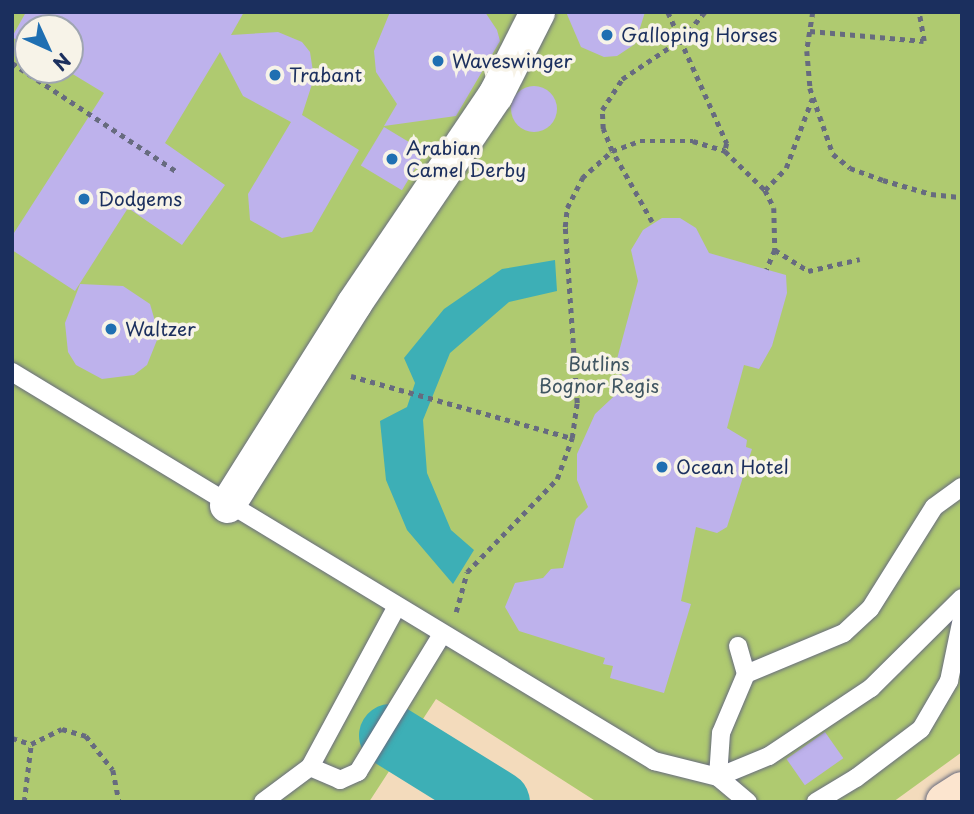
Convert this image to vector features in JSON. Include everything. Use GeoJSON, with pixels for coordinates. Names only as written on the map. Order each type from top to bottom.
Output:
{"type":"FeatureCollection","features":[{"type":"Feature","properties":{"kind":"street"},"geometry":{"type":"LineString","coordinates":[[227,505],[314,366],[495,95],[537,12]]}},
{"type":"Feature","properties":{"kind":"lane"},"geometry":{"type":"LineString","coordinates":[[12,372],[441,636],[654,761],[718,777],[748,802]]}},
{"type":"Feature","properties":{"kind":"lane"},"geometry":{"type":"LineString","coordinates":[[746,674],[844,633],[870,609],[934,507],[962,487]]}},
{"type":"Feature","properties":{"kind":"lane"},"geometry":{"type":"LineString","coordinates":[[718,777],[769,756],[871,688],[962,598]]}},
{"type":"Feature","properties":{"kind":"lane"},"geometry":{"type":"LineString","coordinates":[[263,802],[310,766],[397,608]]}},
{"type":"Feature","properties":{"kind":"lane"},"geometry":{"type":"LineString","coordinates":[[816,802],[856,778],[921,729],[949,681],[962,618]]}},
{"type":"Feature","properties":{"kind":"lane"},"geometry":{"type":"LineString","coordinates":[[310,766],[340,780],[358,772],[441,636]]}},
{"type":"Feature","properties":{"kind":"lane"},"geometry":{"type":"LineString","coordinates":[[718,777],[721,733],[746,674],[738,646]]}},
{"type":"Feature","properties":{"kind":"path"},"geometry":{"type":"LineString","coordinates":[[668,12],[727,143],[725,150]]}},
{"type":"Feature","properties":{"kind":"path"},"geometry":{"type":"LineString","coordinates":[[652,222],[612,151],[603,129],[608,94],[635,69],[682,39],[705,12]]}},
{"type":"Feature","properties":{"kind":"path"},"geometry":{"type":"LineString","coordinates":[[813,12],[807,51],[813,98],[833,155],[850,168],[931,194],[962,197]]}},
{"type":"Feature","properties":{"kind":"path"},"geometry":{"type":"LineString","coordinates":[[810,31],[924,41],[919,12]]}},
{"type":"Feature","properties":{"kind":"path"},"geometry":{"type":"LineString","coordinates":[[12,64],[177,172]]}},
{"type":"Feature","properties":{"kind":"path"},"geometry":{"type":"LineString","coordinates":[[765,190],[786,168],[813,98]]}},
{"type":"Feature","properties":{"kind":"path"},"geometry":{"type":"LineString","coordinates":[[458,646],[454,621],[467,572],[557,479],[572,438],[577,403],[564,241],[567,208],[582,178],[612,151],[666,139],[725,150],[765,190],[774,208],[775,250],[767,269]]}},
{"type":"Feature","properties":{"kind":"path"},"geometry":{"type":"LineString","coordinates":[[775,250],[808,271],[860,259]]}},
{"type":"Feature","properties":{"kind":"path"},"geometry":{"type":"LineString","coordinates":[[314,366],[572,438]]}},
{"type":"Feature","properties":{"kind":"path"},"geometry":{"type":"LineString","coordinates":[[12,738],[31,744],[62,729],[86,736],[113,770],[119,802]]}},
{"type":"Feature","properties":{"kind":"path"},"geometry":{"type":"LineString","coordinates":[[24,802],[31,744]]}},
{"type":"Feature","properties":{"kind":"green space","name":"Butlins Bognor Regis"},"geometry":{"type":"Polygon","coordinates":[[[12,12],[962,12],[962,752],[893,802],[597,802],[436,699],[369,802],[12,802],[12,12]]]}},
{"type":"Feature","properties":{"kind":"water"},"geometry":{"type":"Polygon","coordinates":[[[555,260],[557,291],[509,302],[450,353],[423,420],[427,473],[451,530],[474,550],[453,584],[407,530],[386,480],[380,421],[407,407],[415,383],[404,358],[444,309],[502,269],[555,260]]]}},
{"type":"Feature","properties":{"kind":"building"},"geometry":{"type":"Polygon","coordinates":[[[244,12],[231,35],[278,32],[302,42],[310,52],[314,78],[302,115],[359,150],[312,232],[282,238],[250,220],[248,194],[291,122],[243,96],[220,52],[165,143],[225,185],[182,245],[128,208],[75,291],[12,250],[12,236],[104,93],[84,81],[84,14],[25,14],[244,12]]]}},
{"type":"Feature","properties":{"kind":"building","name":"Waveswinger"},"geometry":{"type":"Polygon","coordinates":[[[390,12],[485,12],[497,30],[500,41],[456,116],[384,126],[397,104],[376,72],[374,51],[390,12]]]}},
{"type":"Feature","properties":{"kind":"building","name":"Galloping Horses"},"geometry":{"type":"Polygon","coordinates":[[[566,12],[645,12],[635,44],[617,56],[604,57],[581,47],[566,12]]]}},
{"type":"Feature","properties":{"kind":"building"},"geometry":{"type":"Polygon","coordinates":[[[534,86],[550,93],[557,109],[550,125],[534,132],[518,125],[511,109],[518,93],[534,86]]]}},
{"type":"Feature","properties":{"kind":"building","name":"Arabian Camel Derby"},"geometry":{"type":"Polygon","coordinates":[[[384,127],[425,152],[402,190],[361,166],[384,127]]]}},
{"type":"Feature","properties":{"kind":"building","name":"Ocean Hotel"},"geometry":{"type":"Polygon","coordinates":[[[662,218],[680,218],[696,228],[709,253],[786,275],[787,293],[772,346],[759,369],[744,365],[727,428],[747,440],[746,447],[752,449],[727,527],[717,533],[696,527],[681,601],[691,604],[664,693],[610,678],[613,666],[603,664],[605,658],[519,631],[505,607],[515,583],[543,578],[551,569],[563,568],[576,519],[588,507],[577,480],[577,454],[595,414],[625,386],[617,359],[638,281],[631,250],[643,230],[662,218]]]}},
{"type":"Feature","properties":{"kind":"building","name":"Waltzer"},"geometry":{"type":"Polygon","coordinates":[[[80,284],[123,286],[150,304],[159,335],[147,365],[134,375],[102,379],[76,365],[68,352],[65,323],[80,284]]]}},
{"type":"Feature","properties":{"kind":"building"},"geometry":{"type":"Polygon","coordinates":[[[825,732],[843,758],[805,785],[786,759],[825,732]]]}},
{"type":"Feature","properties":{"kind":"waterway"},"geometry":{"type":"LineString","coordinates":[[390,735],[498,802]]}},
{"type":"Feature","properties":{"kind":"place","name":"Galloping Horses"},"geometry":{"type":"Point","coordinates":[607,35]}},
{"type":"Feature","properties":{"kind":"place","name":"Waveswinger"},"geometry":{"type":"Point","coordinates":[438,61]}},
{"type":"Feature","properties":{"kind":"place","name":"Trabant"},"geometry":{"type":"Point","coordinates":[275,75]}},
{"type":"Feature","properties":{"kind":"place","name":"Arabian Camel Derby"},"geometry":{"type":"Point","coordinates":[392,159]}},
{"type":"Feature","properties":{"kind":"place","name":"Dodgems"},"geometry":{"type":"Point","coordinates":[84,199]}},
{"type":"Feature","properties":{"kind":"place","name":"Waltzer"},"geometry":{"type":"Point","coordinates":[111,329]}},
{"type":"Feature","properties":{"kind":"place","name":"Ocean Hotel"},"geometry":{"type":"Point","coordinates":[662,467]}}]}
